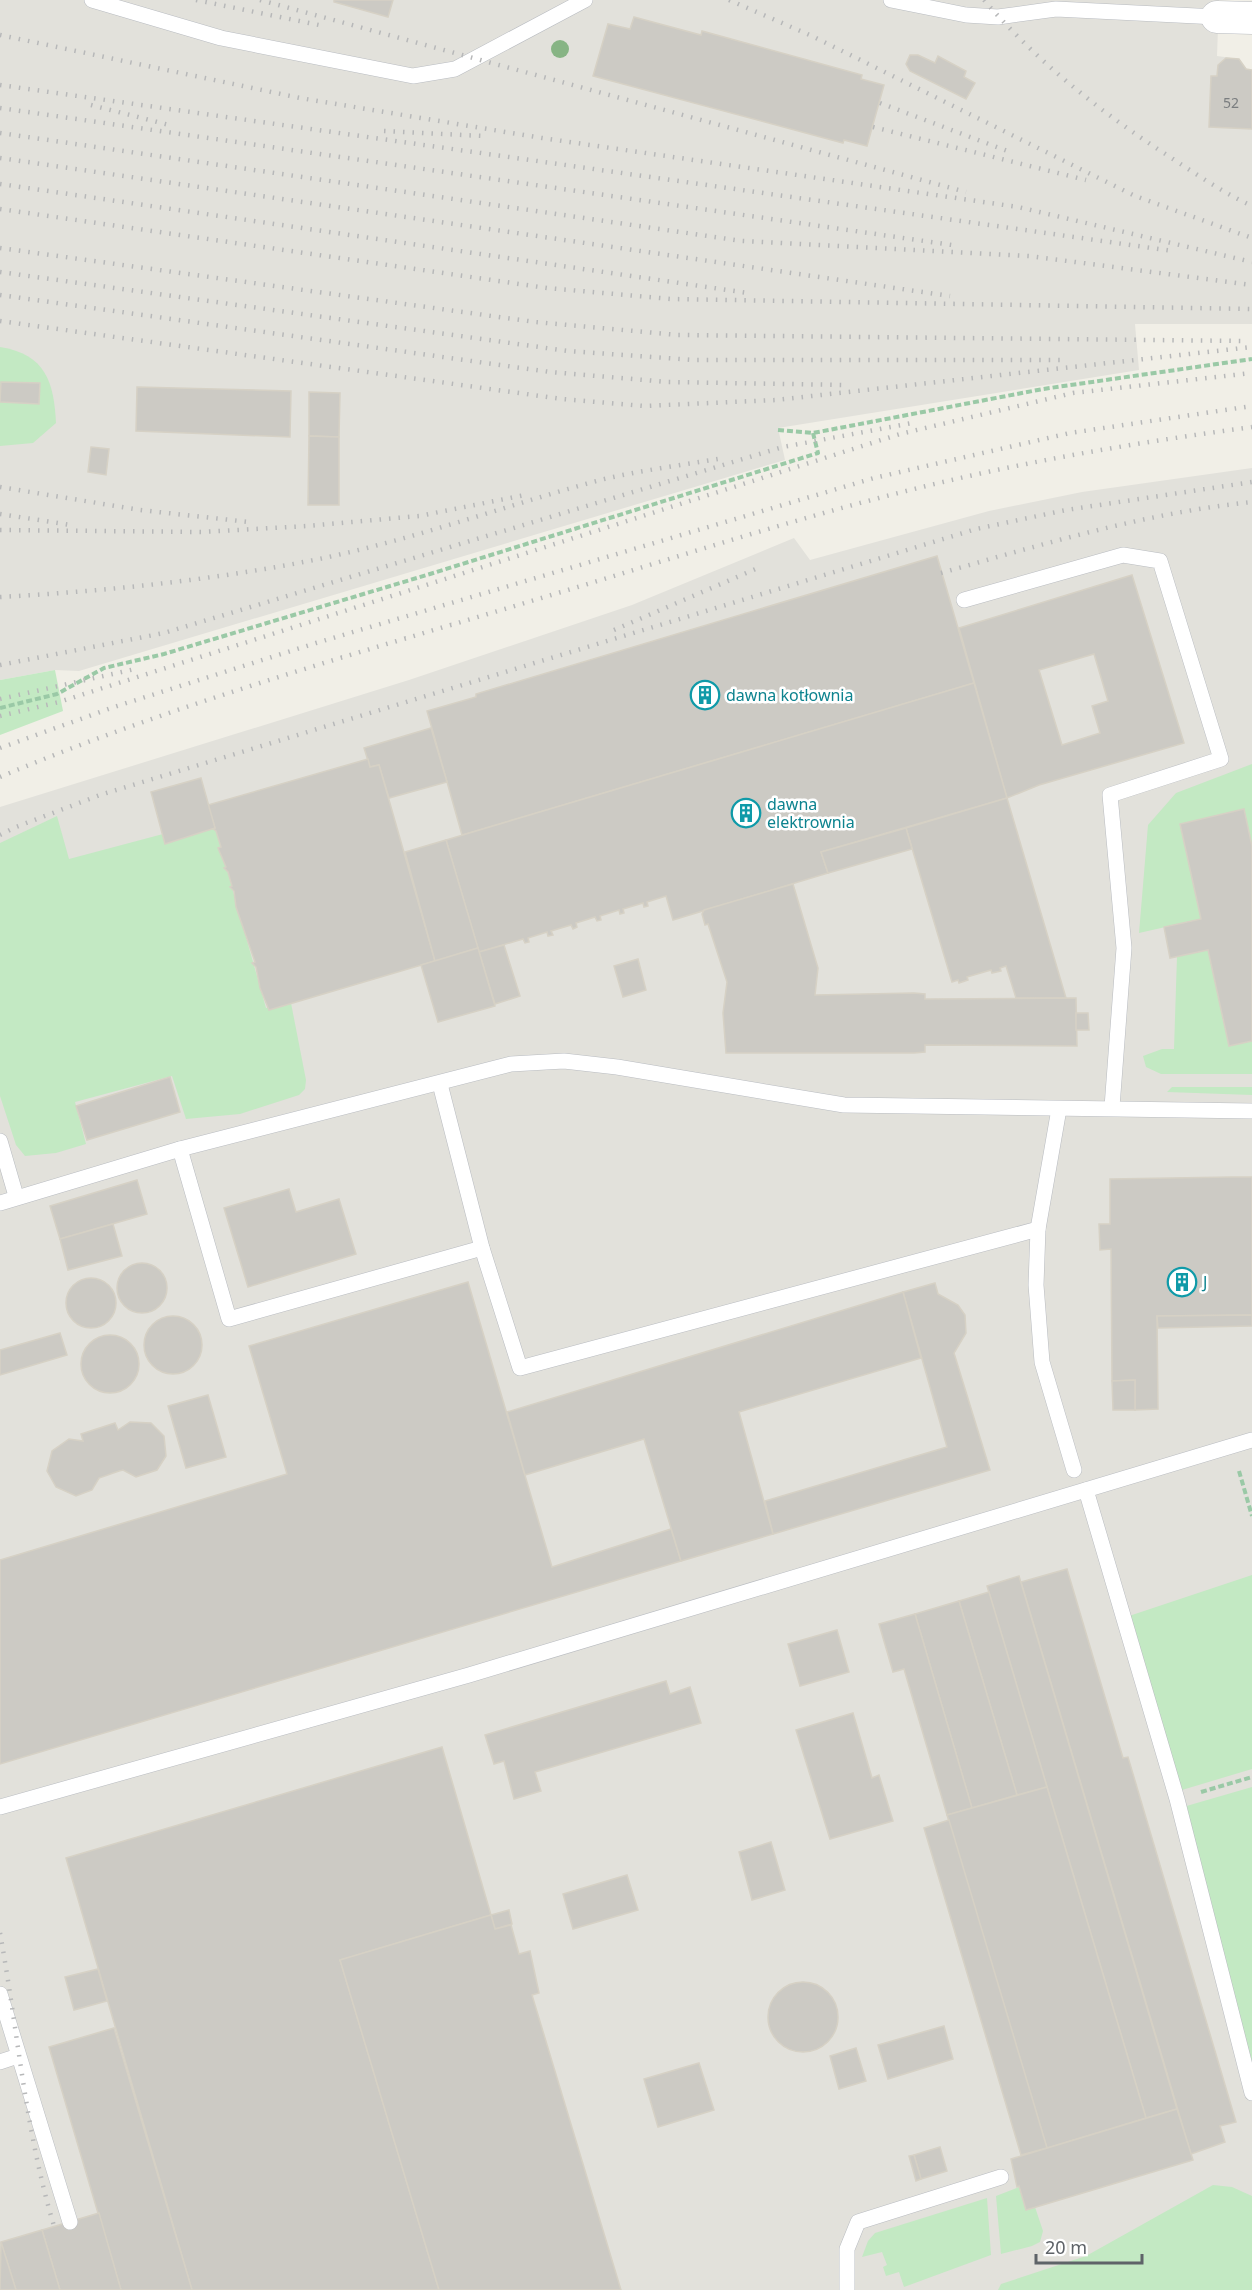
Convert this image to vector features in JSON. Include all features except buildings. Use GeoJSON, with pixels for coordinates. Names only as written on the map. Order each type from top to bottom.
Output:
{"type":"FeatureCollection","features":[{"type":"Feature","properties":{"kind":"street"},"geometry":{"type":"LineString","coordinates":[[1217,17],[1252,18]]}},
{"type":"Feature","properties":{"kind":"lane"},"geometry":{"type":"LineString","coordinates":[[92,0],[221,38],[413,76],[455,69],[585,0]]}},
{"type":"Feature","properties":{"kind":"lane"},"geometry":{"type":"LineString","coordinates":[[891,0],[966,15],[998,17],[1053,4],[1217,17]]}},
{"type":"Feature","properties":{"kind":"lane"},"geometry":{"type":"LineString","coordinates":[[964,600],[1123,555],[1160,561],[1221,759],[1110,795],[1124,948],[1112,1107]]}},
{"type":"Feature","properties":{"kind":"lane"},"geometry":{"type":"LineString","coordinates":[[0,1203],[16,1196],[180,1149],[511,1064],[564,1061],[617,1067],[844,1105],[1059,1109],[1112,1107],[1252,1111]]}},
{"type":"Feature","properties":{"kind":"lane"},"geometry":{"type":"LineString","coordinates":[[440,1084],[482,1248],[520,1368],[1038,1229]]}},
{"type":"Feature","properties":{"kind":"lane"},"geometry":{"type":"LineString","coordinates":[[1059,1109],[1038,1229],[1036,1285],[1042,1362],[1074,1470]]}},
{"type":"Feature","properties":{"kind":"lane"},"geometry":{"type":"LineString","coordinates":[[0,1141],[16,1196]]}},
{"type":"Feature","properties":{"kind":"lane"},"geometry":{"type":"LineString","coordinates":[[180,1149],[229,1319],[482,1248]]}},
{"type":"Feature","properties":{"kind":"lane"},"geometry":{"type":"LineString","coordinates":[[0,1807],[469,1675],[1252,1440]]}},
{"type":"Feature","properties":{"kind":"lane"},"geometry":{"type":"LineString","coordinates":[[1086,1490],[1178,1799],[1252,2093]]}},
{"type":"Feature","properties":{"kind":"lane"},"geometry":{"type":"LineString","coordinates":[[0,1994],[70,2222]]}},
{"type":"Feature","properties":{"kind":"lane"},"geometry":{"type":"LineString","coordinates":[[0,2062],[18,2056]]}},
{"type":"Feature","properties":{"kind":"lane"},"geometry":{"type":"LineString","coordinates":[[847,2290],[847,2249],[858,2222],[1002,2177]]}},
{"type":"Feature","properties":{"kind":"path"},"geometry":{"type":"LineString","coordinates":[[778,430],[813,433],[938,407],[1252,359]]}},
{"type":"Feature","properties":{"kind":"path"},"geometry":{"type":"LineString","coordinates":[[0,708],[57,694],[104,668],[164,654],[420,577],[818,453],[813,433]]}},
{"type":"Feature","properties":{"kind":"path"},"geometry":{"type":"LineString","coordinates":[[1232,1447],[1252,1516]]}},
{"type":"Feature","properties":{"kind":"path"},"geometry":{"type":"LineString","coordinates":[[1178,1799],[1252,1778]]}},
{"type":"Feature","properties":{"kind":"shaded area"},"geometry":{"type":"Polygon","coordinates":[[[0,0],[1219,0],[1217,56],[1239,59],[1247,69],[1252,70],[1252,324],[1135,324],[1139,370],[778,428],[785,460],[79,671],[55,670],[0,680],[0,0]]]}},
{"type":"Feature","properties":{"kind":"shaded area"},"geometry":{"type":"Polygon","coordinates":[[[1252,468],[1252,2290],[0,2290],[0,807],[409,680],[632,605],[794,538],[810,560],[989,511],[1082,492],[1252,468]]]}},
{"type":"Feature","properties":{"kind":"green space"},"geometry":{"type":"Polygon","coordinates":[[[0,347],[28,356],[37,364],[50,383],[56,423],[33,443],[0,446],[0,347]]]}},
{"type":"Feature","properties":{"kind":"green space"},"geometry":{"type":"Polygon","coordinates":[[[55,670],[63,711],[0,735],[0,680],[55,670]]]}},
{"type":"Feature","properties":{"kind":"green space"},"geometry":{"type":"Polygon","coordinates":[[[1252,764],[1252,846],[1244,810],[1180,824],[1201,919],[1139,933],[1148,825],[1176,793],[1252,764]]]}},
{"type":"Feature","properties":{"kind":"green space"},"geometry":{"type":"Polygon","coordinates":[[[57,816],[69,859],[163,834],[212,828],[216,831],[266,1008],[291,1003],[306,1080],[305,1089],[299,1095],[240,1114],[186,1119],[172,1076],[75,1102],[86,1144],[56,1153],[25,1156],[16,1145],[0,1096],[0,843],[57,816]]]}},
{"type":"Feature","properties":{"kind":"green space"},"geometry":{"type":"Polygon","coordinates":[[[1208,950],[1252,1041],[1252,1074],[1161,1074],[1146,1067],[1143,1056],[1162,1049],[1174,1049],[1177,956],[1208,950]]]}},
{"type":"Feature","properties":{"kind":"green space"},"geometry":{"type":"Polygon","coordinates":[[[1172,1087],[1252,1087],[1252,1095],[1167,1092],[1172,1087]]]}},
{"type":"Feature","properties":{"kind":"green space"},"geometry":{"type":"Polygon","coordinates":[[[1252,1575],[1252,1769],[1182,1790],[1120,1619],[1252,1575]]]}},
{"type":"Feature","properties":{"kind":"green space"},"geometry":{"type":"Polygon","coordinates":[[[1252,1787],[1252,2067],[1183,1807],[1252,1787]]]}},
{"type":"Feature","properties":{"kind":"green space"},"geometry":{"type":"Polygon","coordinates":[[[1213,2185],[1232,2187],[1252,2196],[1252,2290],[998,2290],[1001,2284],[1086,2256],[1213,2185]]]}},
{"type":"Feature","properties":{"kind":"green space"},"geometry":{"type":"Polygon","coordinates":[[[1019,2187],[1026,2209],[1035,2207],[1043,2231],[1040,2242],[1001,2254],[996,2196],[1019,2187]]]}},
{"type":"Feature","properties":{"kind":"green space"},"geometry":{"type":"Polygon","coordinates":[[[987,2198],[991,2255],[904,2287],[899,2272],[886,2276],[883,2267],[887,2265],[882,2252],[862,2257],[868,2241],[875,2233],[987,2198]]]}},
{"type":"Feature","properties":{"kind":"railway"},"geometry":{"type":"LineString","coordinates":[[196,0],[324,26]]}},
{"type":"Feature","properties":{"kind":"railway"},"geometry":{"type":"LineString","coordinates":[[260,0],[966,192]]}},
{"type":"Feature","properties":{"kind":"railway"},"geometry":{"type":"LineString","coordinates":[[729,0],[812,36],[1135,196],[1252,238]]}},
{"type":"Feature","properties":{"kind":"railway"},"geometry":{"type":"LineString","coordinates":[[984,0],[1026,45],[1097,106],[1192,172],[1252,206]]}},
{"type":"Feature","properties":{"kind":"railway"},"geometry":{"type":"LineString","coordinates":[[0,35],[300,98],[542,138],[1018,207],[1252,262]]}},
{"type":"Feature","properties":{"kind":"railway"},"geometry":{"type":"LineString","coordinates":[[0,85],[1173,251]]}},
{"type":"Feature","properties":{"kind":"railway"},"geometry":{"type":"LineString","coordinates":[[880,103],[1010,152]]}},
{"type":"Feature","properties":{"kind":"railway"},"geometry":{"type":"LineString","coordinates":[[91,105],[173,126]]}},
{"type":"Feature","properties":{"kind":"railway"},"geometry":{"type":"LineString","coordinates":[[0,108],[959,246]]}},
{"type":"Feature","properties":{"kind":"railway"},"geometry":{"type":"LineString","coordinates":[[873,127],[1086,180]]}},
{"type":"Feature","properties":{"kind":"railway"},"geometry":{"type":"LineString","coordinates":[[384,131],[483,136]]}},
{"type":"Feature","properties":{"kind":"railway"},"geometry":{"type":"LineString","coordinates":[[0,133],[742,241],[1029,256],[1252,285]]}},
{"type":"Feature","properties":{"kind":"railway"},"geometry":{"type":"LineString","coordinates":[[0,158],[950,296]]}},
{"type":"Feature","properties":{"kind":"railway"},"geometry":{"type":"LineString","coordinates":[[0,184],[748,293]]}},
{"type":"Feature","properties":{"kind":"railway"},"geometry":{"type":"LineString","coordinates":[[0,209],[547,288],[671,299],[1252,309]]}},
{"type":"Feature","properties":{"kind":"railway"},"geometry":{"type":"LineString","coordinates":[[0,248],[535,322],[678,335],[1246,341]]}},
{"type":"Feature","properties":{"kind":"railway"},"geometry":{"type":"LineString","coordinates":[[0,272],[568,351],[694,360],[1062,360]]}},
{"type":"Feature","properties":{"kind":"railway"},"geometry":{"type":"LineString","coordinates":[[0,295],[550,372],[668,382],[846,385]]}},
{"type":"Feature","properties":{"kind":"railway"},"geometry":{"type":"LineString","coordinates":[[0,321],[562,399],[644,406],[776,400],[1252,347]]}},
{"type":"Feature","properties":{"kind":"railway"},"geometry":{"type":"LineString","coordinates":[[0,716],[59,702],[900,434],[1073,393],[1252,373]]}},
{"type":"Feature","properties":{"kind":"railway"},"geometry":{"type":"LineString","coordinates":[[0,748],[114,707],[316,643],[874,478],[1070,433],[1252,406]]}},
{"type":"Feature","properties":{"kind":"railway"},"geometry":{"type":"LineString","coordinates":[[0,665],[164,633],[783,447],[912,423]]}},
{"type":"Feature","properties":{"kind":"railway"},"geometry":{"type":"LineString","coordinates":[[0,777],[130,727],[262,682],[838,509],[1020,465],[1135,444],[1252,427]]}},
{"type":"Feature","properties":{"kind":"railway"},"geometry":{"type":"LineString","coordinates":[[0,597],[160,584],[319,559],[421,533],[605,479],[723,458]]}},
{"type":"Feature","properties":{"kind":"railway"},"geometry":{"type":"LineString","coordinates":[[0,835],[100,795],[976,529],[1066,510],[1252,482]]}},
{"type":"Feature","properties":{"kind":"railway"},"geometry":{"type":"LineString","coordinates":[[0,487],[140,510],[249,522]]}},
{"type":"Feature","properties":{"kind":"railway"},"geometry":{"type":"LineString","coordinates":[[0,530],[202,532],[307,526],[419,516],[525,495]]}},
{"type":"Feature","properties":{"kind":"railway"},"geometry":{"type":"LineString","coordinates":[[941,573],[1134,522],[1252,502]]}},
{"type":"Feature","properties":{"kind":"railway"},"geometry":{"type":"LineString","coordinates":[[0,514],[71,525]]}},
{"type":"Feature","properties":{"kind":"railway"},"geometry":{"type":"LineString","coordinates":[[614,630],[758,568]]}},
{"type":"Feature","properties":{"kind":"railway"},"geometry":{"type":"LineString","coordinates":[[0,699],[135,669]]}},
{"type":"Feature","properties":{"kind":"railway"},"geometry":{"type":"LineString","coordinates":[[0,1933],[29,2117],[54,2226]]}},
{"type":"Feature","properties":{"kind":"place","name":"dawna kotłownia"},"geometry":{"type":"Point","coordinates":[705,695]}},
{"type":"Feature","properties":{"kind":"place","name":"dawna elektrownia"},"geometry":{"type":"Point","coordinates":[746,813]}},
{"type":"Feature","properties":{"kind":"place","name":"J"},"geometry":{"type":"Point","coordinates":[1182,1282]}}]}
